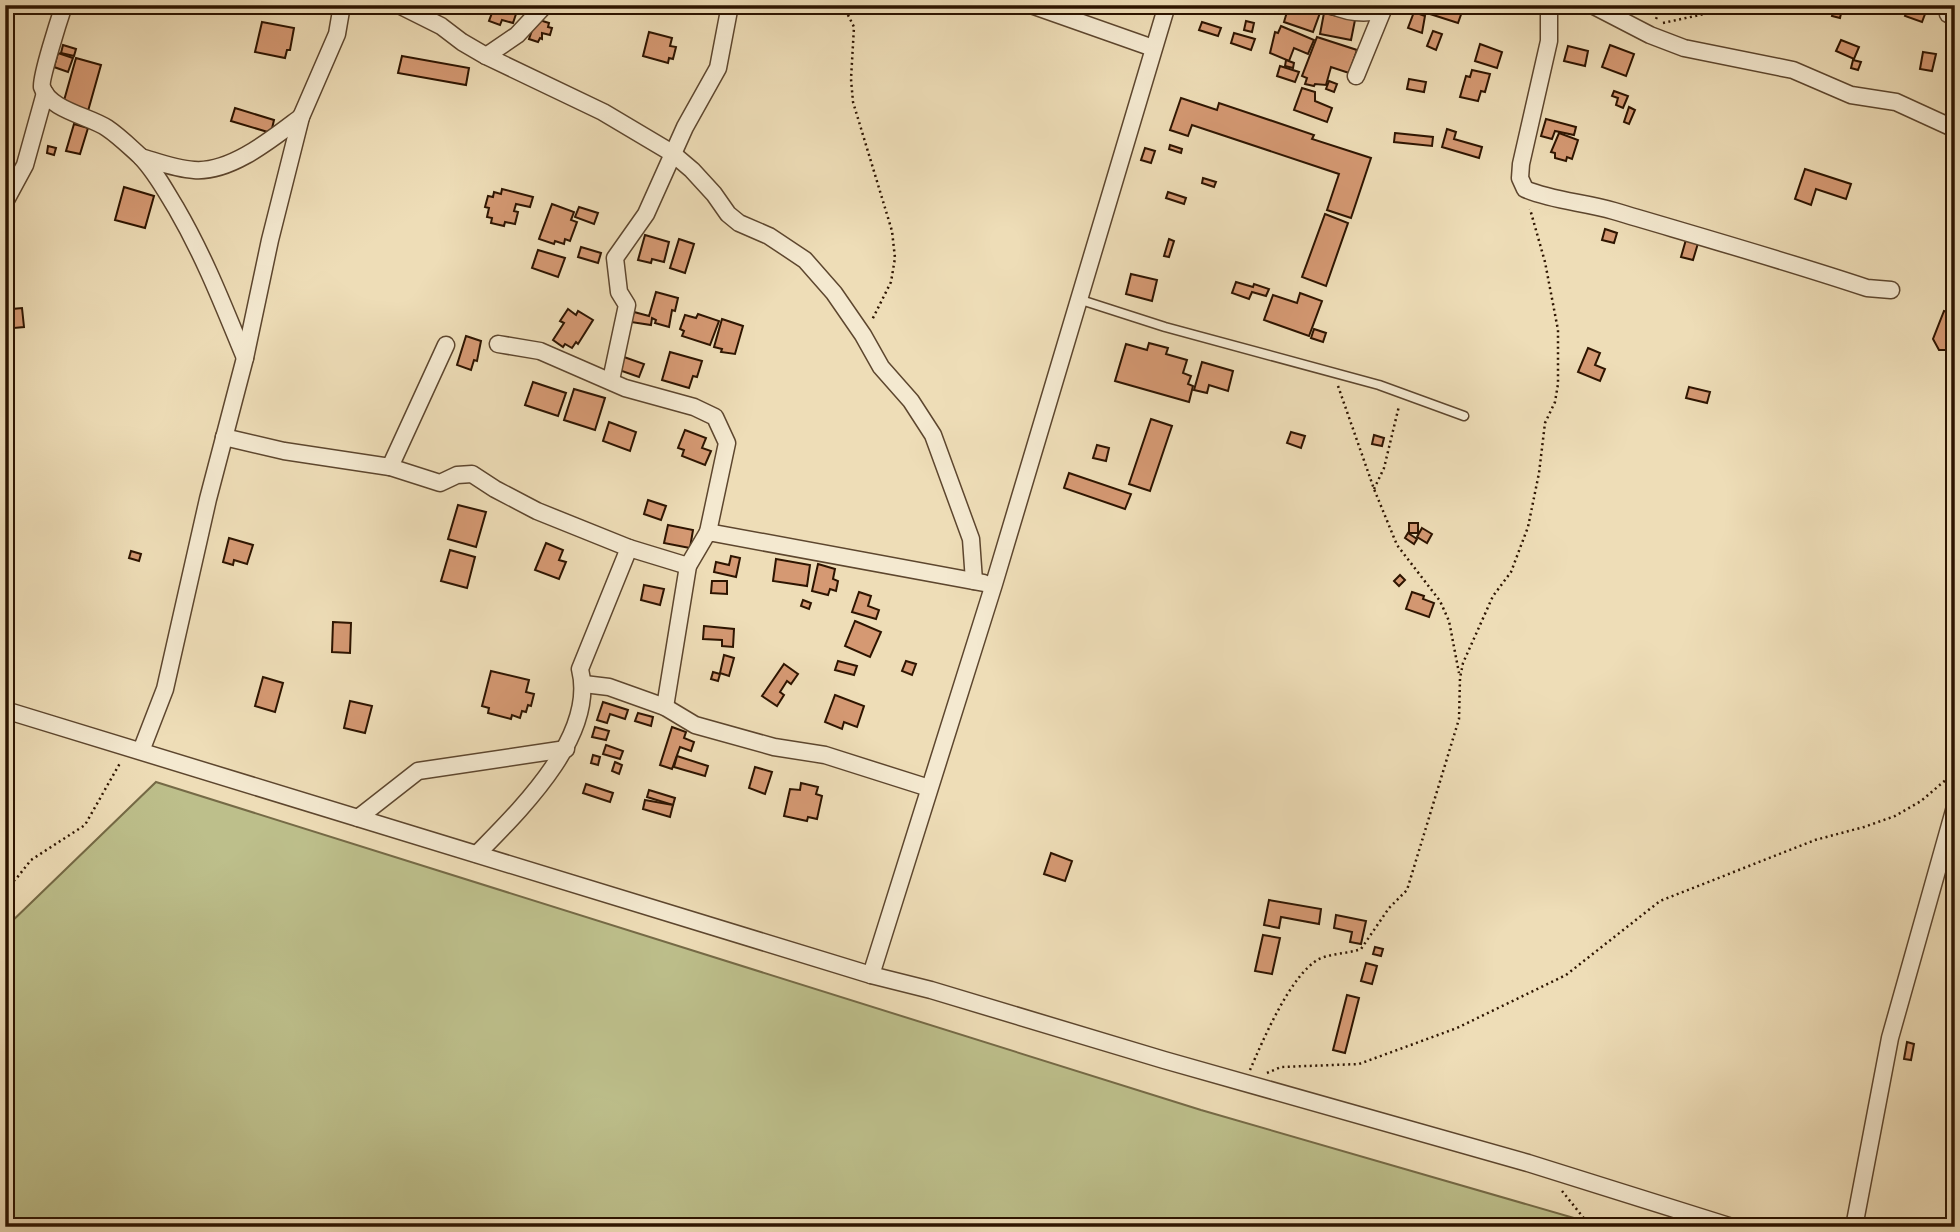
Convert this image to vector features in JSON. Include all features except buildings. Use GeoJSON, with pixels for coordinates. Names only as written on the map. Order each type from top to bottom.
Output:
{"type":"FeatureCollection","features":[{"type":"Feature","properties":{"kind":"street"},"geometry":{"type":"LineString","coordinates":[[5,202],[25,164],[45,93],[42,80],[64,5]]}},
{"type":"Feature","properties":{"kind":"street"},"geometry":{"type":"LineString","coordinates":[[134,749],[165,689],[208,499],[245,358],[270,240],[301,117],[337,34],[342,5]]}},
{"type":"Feature","properties":{"kind":"street"},"geometry":{"type":"LineString","coordinates":[[399,5],[441,26],[486,55],[603,112],[672,153],[692,170],[728,214],[740,223],[769,236],[805,260],[834,293],[881,367],[911,401],[933,435],[971,539],[974,581]]}},
{"type":"Feature","properties":{"kind":"street"},"geometry":{"type":"LineString","coordinates":[[486,55],[517,34],[545,5]]}},
{"type":"Feature","properties":{"kind":"street"},"geometry":{"type":"LineString","coordinates":[[611,380],[627,305],[619,292],[615,258],[649,208],[672,153],[718,68],[730,5]]}},
{"type":"Feature","properties":{"kind":"street"},"geometry":{"type":"LineString","coordinates":[[1031,5],[1153,48]]}},
{"type":"Feature","properties":{"kind":"street"},"geometry":{"type":"LineString","coordinates":[[871,975],[994,584],[1167,5]]}},
{"type":"Feature","properties":{"kind":"street"},"geometry":{"type":"LineString","coordinates":[[1331,5],[1353,13],[1369,13],[1384,8]]}},
{"type":"Feature","properties":{"kind":"street"},"geometry":{"type":"LineString","coordinates":[[1549,5],[1549,41],[1521,164],[1520,178],[1525,189],[1539,196],[1596,206],[1697,234],[1867,288],[1891,290]]}},
{"type":"Feature","properties":{"kind":"street"},"geometry":{"type":"LineString","coordinates":[[1592,5],[1650,35],[1684,48],[1793,70],[1851,95],[1896,103],[1953,126]]}},
{"type":"Feature","properties":{"kind":"street"},"geometry":{"type":"LineString","coordinates":[[1356,76],[1384,8]]}},
{"type":"Feature","properties":{"kind":"street"},"geometry":{"type":"LineString","coordinates":[[45,93],[58,106],[88,117],[109,129],[141,157],[156,175],[198,246],[245,358]]}},
{"type":"Feature","properties":{"kind":"street"},"geometry":{"type":"LineString","coordinates":[[141,157],[192,170],[220,167],[271,139],[301,117]]}},
{"type":"Feature","properties":{"kind":"street"},"geometry":{"type":"LineString","coordinates":[[498,344],[541,351],[625,388],[694,407],[715,416],[727,443],[708,532],[688,566],[665,707]]}},
{"type":"Feature","properties":{"kind":"street"},"geometry":{"type":"LineString","coordinates":[[390,467],[446,345]]}},
{"type":"Feature","properties":{"kind":"street"},"geometry":{"type":"LineString","coordinates":[[224,437],[284,451],[390,467],[440,483],[457,475],[472,474],[537,511],[629,548],[688,566]]}},
{"type":"Feature","properties":{"kind":"street"},"geometry":{"type":"LineString","coordinates":[[708,532],[994,584]]}},
{"type":"Feature","properties":{"kind":"street"},"geometry":{"type":"LineString","coordinates":[[477,854],[524,807],[566,748],[581,703],[584,684],[580,669],[629,548]]}},
{"type":"Feature","properties":{"kind":"street"},"geometry":{"type":"LineString","coordinates":[[584,684],[609,687],[665,707],[695,725],[774,747],[825,755],[929,788]]}},
{"type":"Feature","properties":{"kind":"street"},"geometry":{"type":"LineString","coordinates":[[5,710],[871,975],[931,990],[1539,1167],[1732,1227]]}},
{"type":"Feature","properties":{"kind":"street"},"geometry":{"type":"LineString","coordinates":[[358,818],[418,771],[566,748]]}},
{"type":"Feature","properties":{"kind":"street"},"geometry":{"type":"LineString","coordinates":[[1854,1227],[1890,1038],[1955,807]]}},
{"type":"Feature","properties":{"kind":"lane"},"geometry":{"type":"LineString","coordinates":[[1078,299],[1166,327],[1402,392],[1464,416]]}},
{"type":"Feature","properties":{"kind":"path"},"geometry":{"type":"LineString","coordinates":[[843,5],[854,27],[851,79],[853,102],[892,231],[895,258],[891,282],[863,335]]}},
{"type":"Feature","properties":{"kind":"path"},"geometry":{"type":"LineString","coordinates":[[1654,25],[1745,5]]}},
{"type":"Feature","properties":{"kind":"path"},"geometry":{"type":"LineString","coordinates":[[1460,678],[1463,663],[1482,619],[1493,596],[1511,572],[1528,527],[1539,473],[1545,423],[1555,402],[1558,384],[1558,330],[1545,262],[1525,189]]}},
{"type":"Feature","properties":{"kind":"path"},"geometry":{"type":"LineString","coordinates":[[1244,1082],[1266,1034],[1303,972],[1321,958],[1361,949],[1389,908],[1407,890],[1460,713],[1460,678],[1454,644],[1440,601],[1397,545],[1374,489],[1334,373]]}},
{"type":"Feature","properties":{"kind":"path"},"geometry":{"type":"LineString","coordinates":[[1374,489],[1384,468],[1402,392]]}},
{"type":"Feature","properties":{"kind":"path"},"geometry":{"type":"LineString","coordinates":[[5,888],[31,860],[85,825],[134,749]]}},
{"type":"Feature","properties":{"kind":"path"},"geometry":{"type":"LineString","coordinates":[[1244,1082],[1281,1067],[1359,1064],[1457,1028],[1566,975],[1660,901],[1815,841],[1895,816],[1921,801],[1955,772]]}},
{"type":"Feature","properties":{"kind":"path"},"geometry":{"type":"LineString","coordinates":[[1539,1167],[1591,1227]]}},
{"type":"Feature","properties":{"kind":"green space"},"geometry":{"type":"Polygon","coordinates":[[[156,782],[1201,1110],[1605,1227],[5,1227],[5,928],[156,782]]]}}]}
